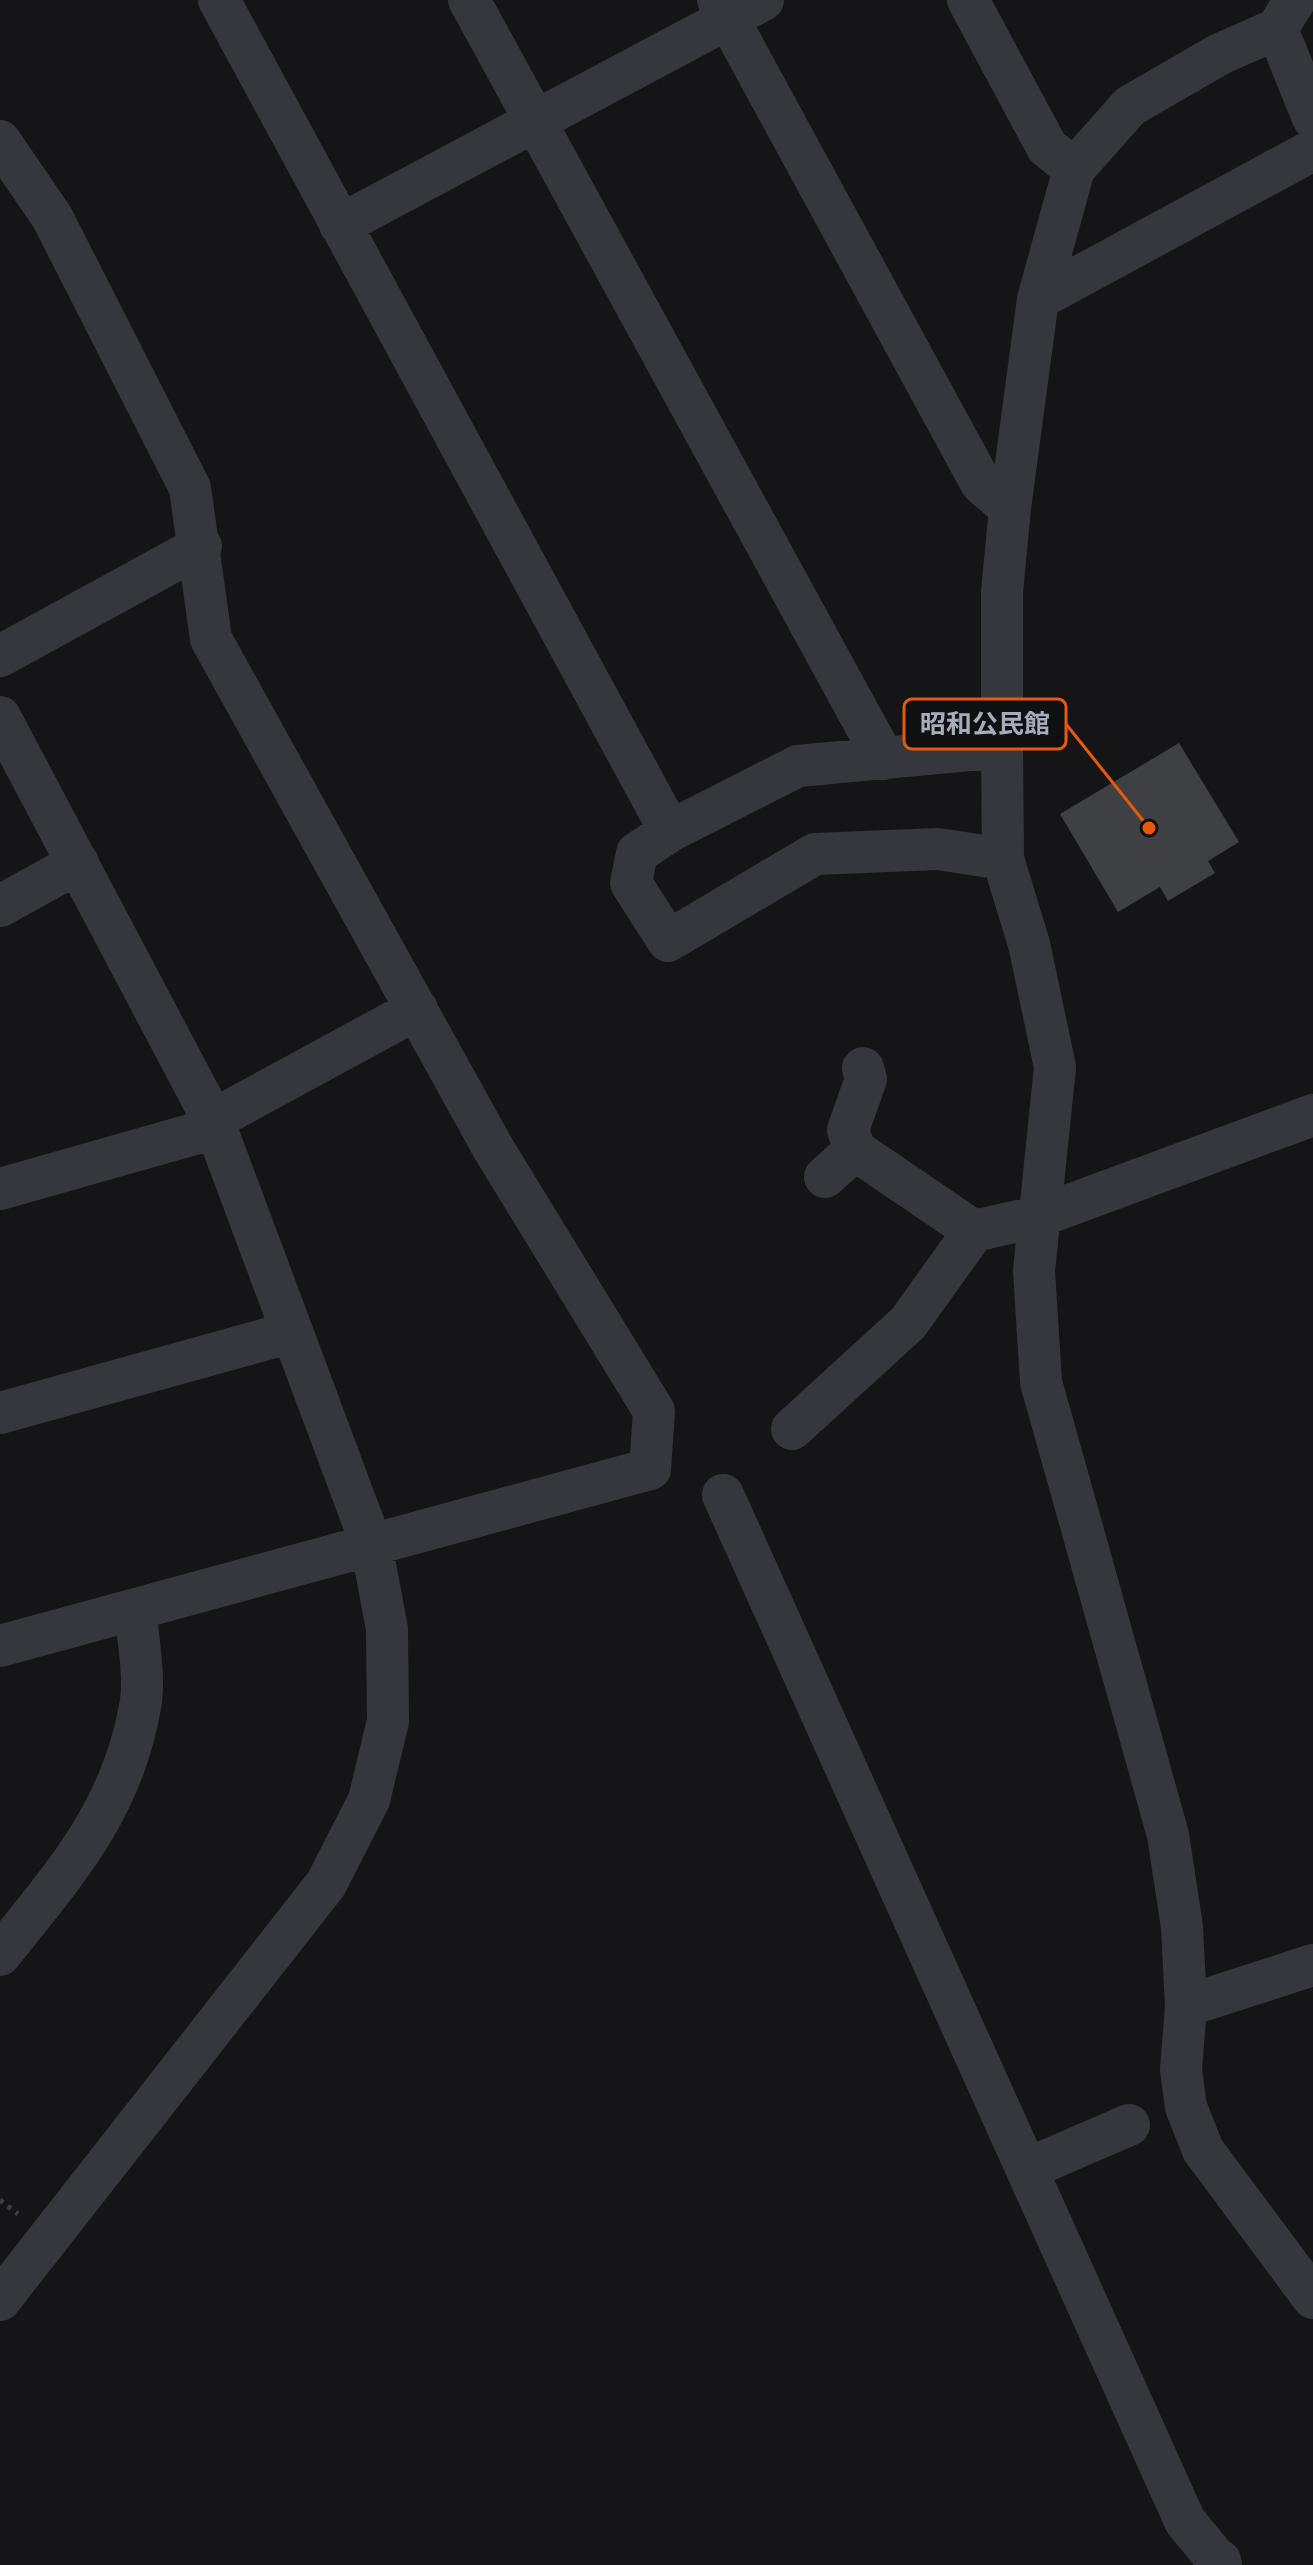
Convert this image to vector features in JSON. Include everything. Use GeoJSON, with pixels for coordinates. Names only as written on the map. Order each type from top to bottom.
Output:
{"type":"FeatureCollection","features":[{"type":"Feature","properties":{"kind":"street"},"geometry":{"type":"LineString","coordinates":[[219,0],[670,831]]}},
{"type":"Feature","properties":{"kind":"street"},"geometry":{"type":"LineString","coordinates":[[469,0],[884,759]]}},
{"type":"Feature","properties":{"kind":"street"},"geometry":{"type":"LineString","coordinates":[[968,0],[1047,147],[1074,169]]}},
{"type":"Feature","properties":{"kind":"street"},"geometry":{"type":"LineString","coordinates":[[340,225],[535,122],[737,6],[981,483],[1010,508]]}},
{"type":"Feature","properties":{"kind":"street"},"geometry":{"type":"LineString","coordinates":[[1313,118],[1286,14],[1130,106],[1074,169],[1038,299],[1002,592],[1003,859],[1029,944],[1055,1067],[1034,1271],[1041,1382],[1168,1835],[1182,1927],[1186,2006],[1181,2070],[1186,2107],[1203,2150],[1313,2298]]}},
{"type":"Feature","properties":{"kind":"street"},"geometry":{"type":"LineString","coordinates":[[0,141],[52,217],[190,488],[201,546],[211,639],[493,1148],[654,1411],[650,1469],[0,1646]]}},
{"type":"Feature","properties":{"kind":"street"},"geometry":{"type":"LineString","coordinates":[[1038,299],[1313,150]]}},
{"type":"Feature","properties":{"kind":"street"},"geometry":{"type":"LineString","coordinates":[[0,656],[201,546]]}},
{"type":"Feature","properties":{"kind":"street"},"geometry":{"type":"LineString","coordinates":[[0,717],[213,1120],[371,1543],[387,1629],[388,1721],[369,1800],[326,1884],[0,2300]]}},
{"type":"Feature","properties":{"kind":"street"},"geometry":{"type":"LineString","coordinates":[[1002,747],[798,766],[670,831],[637,853],[631,883],[668,941],[815,854],[938,849],[1003,859]]}},
{"type":"Feature","properties":{"kind":"street"},"geometry":{"type":"LineString","coordinates":[[0,906],[78,863]]}},
{"type":"Feature","properties":{"kind":"street"},"geometry":{"type":"LineString","coordinates":[[0,1189],[194,1134],[213,1120],[417,1009]]}},
{"type":"Feature","properties":{"kind":"street"},"geometry":{"type":"LineString","coordinates":[[863,1068],[866,1079],[840,1163],[974,1231],[1040,1216],[1313,1115]]}},
{"type":"Feature","properties":{"kind":"street"},"geometry":{"type":"LineString","coordinates":[[792,1429],[908,1323],[974,1231]]}},
{"type":"Feature","properties":{"kind":"street"},"geometry":{"type":"LineString","coordinates":[[0,1413],[292,1332]]}},
{"type":"Feature","properties":{"kind":"street"},"geometry":{"type":"LineString","coordinates":[[723,1495],[1185,2521],[1218,2564]]}},
{"type":"Feature","properties":{"kind":"street"},"geometry":{"type":"LineString","coordinates":[[0,1955],[91,1839],[120,1781],[141,1704],[136,1609]]}},
{"type":"Feature","properties":{"kind":"street"},"geometry":{"type":"LineString","coordinates":[[1186,2006],[1313,1965]]}},
{"type":"Feature","properties":{"kind":"street"},"geometry":{"type":"LineString","coordinates":[[1027,2169],[1129,2125]]}},
{"type":"Feature","properties":{"kind":"building"},"geometry":{"type":"Polygon","coordinates":[[[1179,743],[1239,842],[1208,861],[1215,873],[1168,901],[1160,887],[1118,912],[1060,814],[1179,743]]]}},
{"type":"Feature","properties":{"kind":"place","name":"昭和公民館"},"geometry":{"type":"Point","coordinates":[1149,828]}}]}
